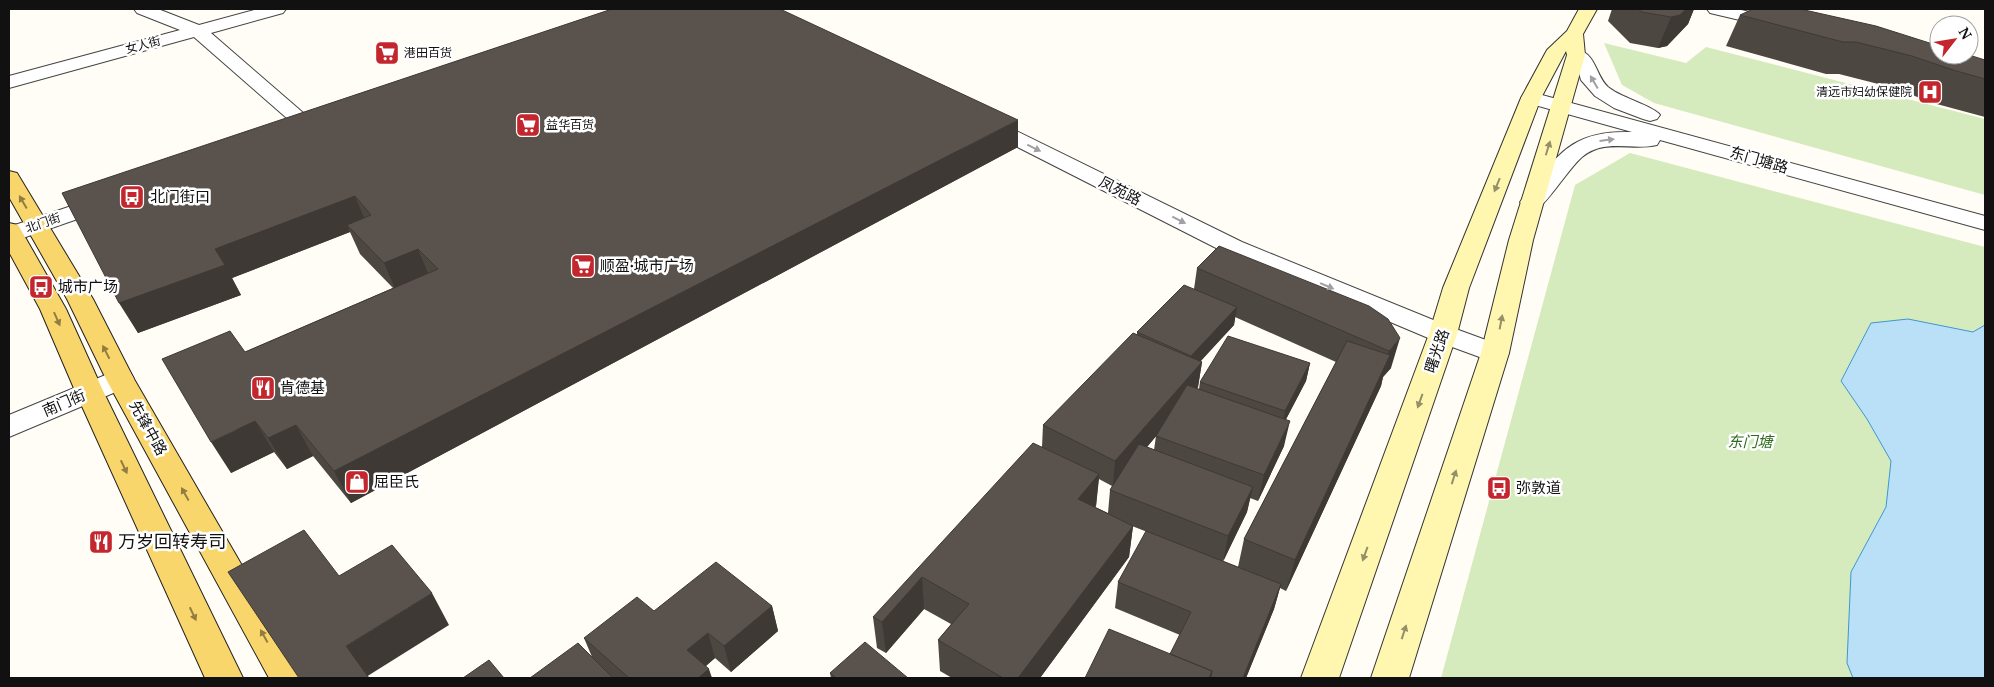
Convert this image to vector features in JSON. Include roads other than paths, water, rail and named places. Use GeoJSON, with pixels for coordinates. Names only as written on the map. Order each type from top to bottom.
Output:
{"type":"FeatureCollection","features":[{"type":"Feature","properties":{"kind":"main road","name":"曙光路"},"geometry":{"type":"LineString","coordinates":[[1320,678],[1443,334],[1456,288],[1575,44],[1588,9]]}},
{"type":"Feature","properties":{"kind":"main road","name":"曙光路"},"geometry":{"type":"LineString","coordinates":[[1390,678],[1494,353],[1504,302],[1532,202],[1548,98]]}},
{"type":"Feature","properties":{"kind":"main road","name":"先锋中路"},"geometry":{"type":"LineString","coordinates":[[9,178],[19,230],[90,393],[224,678]]}},
{"type":"Feature","properties":{"kind":"main road","name":"先锋中路"},"geometry":{"type":"LineString","coordinates":[[19,230],[80,299],[120,379],[288,678]]}},
{"type":"Feature","properties":{"kind":"street"},"geometry":{"type":"LineString","coordinates":[[143,9],[197,30],[312,130]]}},
{"type":"Feature","properties":{"kind":"street","name":"女人街"},"geometry":{"type":"LineString","coordinates":[[9,82],[277,9]]}},
{"type":"Feature","properties":{"kind":"street"},"geometry":{"type":"LineString","coordinates":[[1716,9],[1792,27]]}},
{"type":"Feature","properties":{"kind":"street"},"geometry":{"type":"LineString","coordinates":[[1575,44],[1595,86],[1610,98],[1713,142]]}},
{"type":"Feature","properties":{"kind":"street","name":"东门塘路"},"geometry":{"type":"LineString","coordinates":[[1548,98],[1985,213]]}},
{"type":"Feature","properties":{"kind":"street","name":"凤苑路"},"geometry":{"type":"LineString","coordinates":[[964,113],[1233,247],[1443,334],[1494,353]]}},
{"type":"Feature","properties":{"kind":"street"},"geometry":{"type":"LineString","coordinates":[[1532,202],[1570,156],[1588,143],[1623,139],[1713,142]]}},
{"type":"Feature","properties":{"kind":"street","name":"东门塘路"},"geometry":{"type":"LineString","coordinates":[[1713,142],[1985,223]]}},
{"type":"Feature","properties":{"kind":"street","name":"北门街"},"geometry":{"type":"LineString","coordinates":[[19,230],[128,194]]}},
{"type":"Feature","properties":{"kind":"street","name":"南门街"},"geometry":{"type":"LineString","coordinates":[[9,427],[120,379]]}},
{"type":"Feature","properties":{"kind":"water"},"geometry":{"type":"Polygon","coordinates":[[[1908,319],[1973,332],[1985,325],[1985,678],[1853,678],[1847,663],[1851,572],[1886,507],[1891,461],[1867,419],[1841,381],[1871,323],[1908,319]]]}},
{"type":"Feature","properties":{"kind":"place","name":"港田百货"},"geometry":{"type":"Point","coordinates":[387,53]}},
{"type":"Feature","properties":{"kind":"place","name":"清远市妇幼保健院"},"geometry":{"type":"Point","coordinates":[1930,92]}},
{"type":"Feature","properties":{"kind":"place","name":"益华百货"},"geometry":{"type":"Point","coordinates":[528,125]}},
{"type":"Feature","properties":{"kind":"place","name":"北门街口"},"geometry":{"type":"Point","coordinates":[132,197]}},
{"type":"Feature","properties":{"kind":"place","name":"顺盈·城市广场"},"geometry":{"type":"Point","coordinates":[583,266]}},
{"type":"Feature","properties":{"kind":"place","name":"城市广场"},"geometry":{"type":"Point","coordinates":[41,287]}},
{"type":"Feature","properties":{"kind":"place","name":"肯德基"},"geometry":{"type":"Point","coordinates":[263,388]}},
{"type":"Feature","properties":{"kind":"place","name":"屈臣氏"},"geometry":{"type":"Point","coordinates":[357,482]}},
{"type":"Feature","properties":{"kind":"place","name":"弥敦道"},"geometry":{"type":"Point","coordinates":[1499,488]}},
{"type":"Feature","properties":{"kind":"place","name":"万岁回转寿司"},"geometry":{"type":"Point","coordinates":[101,542]}},
{"type":"Feature","properties":{"kind":"park label","name":"东门塘"},"geometry":{"type":"Point","coordinates":[1750,442]}}]}
